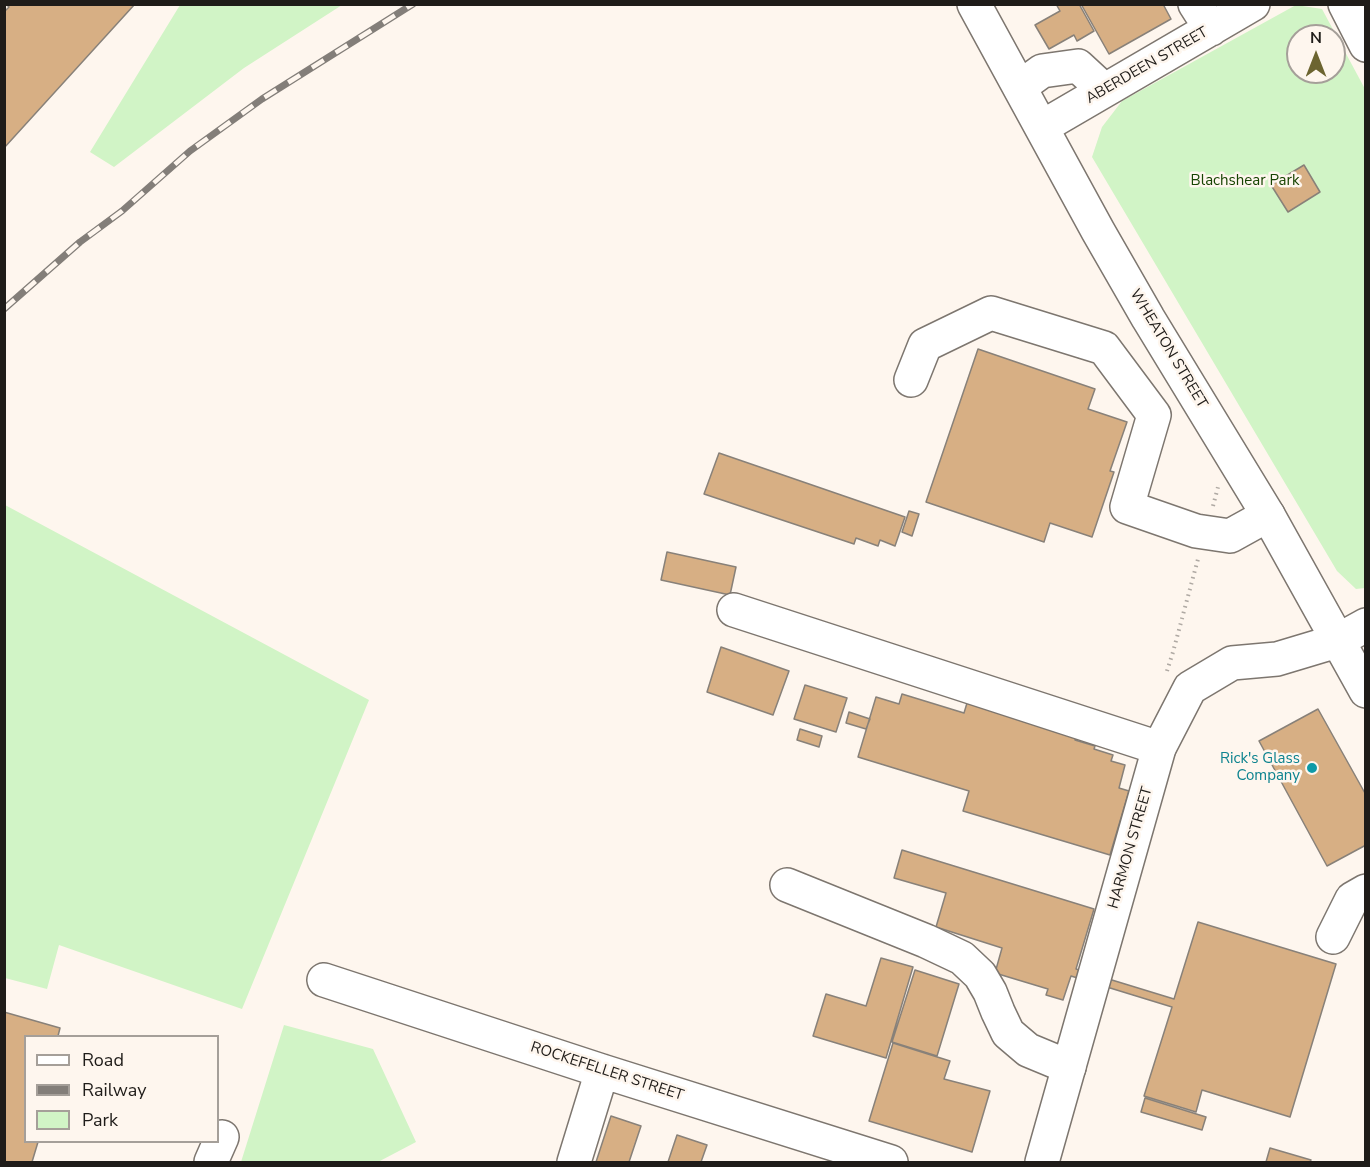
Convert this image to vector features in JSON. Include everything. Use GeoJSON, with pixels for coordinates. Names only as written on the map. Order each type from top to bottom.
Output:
{"type":"FeatureCollection","features":[{"type":"Feature","properties":{"kind":"main road","name":"WHEATON STREET"},"geometry":{"type":"LineString","coordinates":[[974,4],[1148,318],[1268,515],[1365,691]]}},
{"type":"Feature","properties":{"kind":"main road","name":"ABERDEEN STREET"},"geometry":{"type":"LineString","coordinates":[[1042,127],[1104,90],[1203,17],[1253,4]]}},
{"type":"Feature","properties":{"kind":"main road"},"geometry":{"type":"LineString","coordinates":[[1345,4],[1365,45]]}},
{"type":"Feature","properties":{"kind":"main road"},"geometry":{"type":"LineString","coordinates":[[1020,87],[1042,71],[1078,66],[1104,90]]}},
{"type":"Feature","properties":{"kind":"main road"},"geometry":{"type":"LineString","coordinates":[[911,380],[925,345],[991,313],[1104,348],[1154,415]]}},
{"type":"Feature","properties":{"kind":"main road"},"geometry":{"type":"LineString","coordinates":[[1195,396],[1154,415],[1127,507],[1196,531],[1230,536],[1268,515]]}},
{"type":"Feature","properties":{"kind":"main road"},"geometry":{"type":"LineString","coordinates":[[734,610],[1160,748]]}},
{"type":"Feature","properties":{"kind":"main road","name":"HARMON STREET"},"geometry":{"type":"LineString","coordinates":[[1042,1162],[1160,748],[1190,688],[1232,663],[1277,658],[1337,641],[1365,625]]}},
{"type":"Feature","properties":{"kind":"main road"},"geometry":{"type":"LineString","coordinates":[[787,885],[963,958],[980,975],[1008,1033],[1028,1050],[1069,1067]]}},
{"type":"Feature","properties":{"kind":"main road"},"geometry":{"type":"LineString","coordinates":[[1333,938],[1352,899],[1365,891]]}},
{"type":"Feature","properties":{"kind":"main road","name":"ROCKEFELLER STREET"},"geometry":{"type":"LineString","coordinates":[[324,980],[891,1162]]}},
{"type":"Feature","properties":{"kind":"main road"},"geometry":{"type":"LineString","coordinates":[[574,1162],[602,1071]]}},
{"type":"Feature","properties":{"kind":"path"},"geometry":{"type":"LineString","coordinates":[[1165,675],[1219,486]]}},
{"type":"Feature","properties":{"kind":"green space"},"geometry":{"type":"Polygon","coordinates":[[[180,5],[342,5],[244,68],[114,167],[90,152],[180,5]]]}},
{"type":"Feature","properties":{"kind":"green space","name":"Blachshear Park"},"geometry":{"type":"Polygon","coordinates":[[[1296,5],[1322,9],[1330,24],[1286,24],[1286,84],[1346,84],[1346,54],[1365,89],[1365,588],[1356,589],[1337,571],[1092,157],[1102,127],[1122,101],[1296,5]]]}},
{"type":"Feature","properties":{"kind":"green space"},"geometry":{"type":"Polygon","coordinates":[[[5,505],[369,700],[242,1009],[59,945],[47,989],[5,978],[5,505]]]}},
{"type":"Feature","properties":{"kind":"green space"},"geometry":{"type":"Polygon","coordinates":[[[284,1025],[373,1049],[416,1142],[378,1162],[241,1162],[284,1025]]]}},
{"type":"Feature","properties":{"kind":"building"},"geometry":{"type":"Polygon","coordinates":[[[6,4],[135,4],[4,148],[4,12],[9,7],[6,4]]]}},
{"type":"Feature","properties":{"kind":"building"},"geometry":{"type":"Polygon","coordinates":[[[1056,4],[1079,4],[1094,31],[1077,41],[1074,35],[1049,49],[1035,25],[1060,11],[1056,4]]]}},
{"type":"Feature","properties":{"kind":"building"},"geometry":{"type":"Polygon","coordinates":[[[1081,4],[1163,4],[1171,19],[1109,54],[1081,4]]]}},
{"type":"Feature","properties":{"kind":"building"},"geometry":{"type":"Polygon","coordinates":[[[1304,165],[1320,192],[1288,212],[1271,185],[1304,165]]]}},
{"type":"Feature","properties":{"kind":"building"},"geometry":{"type":"Polygon","coordinates":[[[978,349],[1095,389],[1088,409],[1127,422],[1110,471],[1114,472],[1092,537],[1050,523],[1044,542],[926,502],[978,349]]]}},
{"type":"Feature","properties":{"kind":"building"},"geometry":{"type":"Polygon","coordinates":[[[719,453],[905,517],[895,546],[880,540],[878,546],[856,538],[854,544],[704,494],[719,453]]]}},
{"type":"Feature","properties":{"kind":"building"},"geometry":{"type":"Polygon","coordinates":[[[909,511],[919,514],[912,536],[902,532],[909,511]]]}},
{"type":"Feature","properties":{"kind":"building"},"geometry":{"type":"Polygon","coordinates":[[[667,552],[736,567],[730,595],[661,580],[667,552]]]}},
{"type":"Feature","properties":{"kind":"building"},"geometry":{"type":"Polygon","coordinates":[[[721,647],[789,671],[773,715],[707,692],[721,647]]]}},
{"type":"Feature","properties":{"kind":"building"},"geometry":{"type":"Polygon","coordinates":[[[805,685],[847,698],[836,732],[794,719],[805,685]]]}},
{"type":"Feature","properties":{"kind":"building"},"geometry":{"type":"Polygon","coordinates":[[[902,694],[964,713],[967,703],[1077,733],[1075,740],[1113,755],[1111,761],[1125,765],[1119,788],[1129,791],[1110,855],[963,811],[969,791],[858,757],[876,697],[899,704],[902,694]]]}},
{"type":"Feature","properties":{"kind":"building","name":"Rick's Glass Company"},"geometry":{"type":"Polygon","coordinates":[[[1318,709],[1366,795],[1366,845],[1327,866],[1259,741],[1318,709]]]}},
{"type":"Feature","properties":{"kind":"building"},"geometry":{"type":"Polygon","coordinates":[[[849,712],[870,719],[866,729],[846,723],[849,712]]]}},
{"type":"Feature","properties":{"kind":"building"},"geometry":{"type":"Polygon","coordinates":[[[800,729],[822,736],[819,747],[797,740],[800,729]]]}},
{"type":"Feature","properties":{"kind":"building"},"geometry":{"type":"Polygon","coordinates":[[[902,850],[1094,909],[1076,969],[1174,999],[1198,922],[1336,964],[1290,1117],[1202,1090],[1196,1112],[1144,1096],[1172,1007],[1071,976],[1063,1000],[1046,995],[1048,989],[995,973],[1002,948],[936,927],[946,893],[894,878],[902,850]]]}},
{"type":"Feature","properties":{"kind":"building"},"geometry":{"type":"Polygon","coordinates":[[[881,958],[913,967],[886,1058],[813,1036],[826,994],[866,1006],[881,958]]]}},
{"type":"Feature","properties":{"kind":"building"},"geometry":{"type":"Polygon","coordinates":[[[915,970],[959,984],[937,1056],[892,1042],[915,970]]]}},
{"type":"Feature","properties":{"kind":"building"},"geometry":{"type":"Polygon","coordinates":[[[4,1012],[60,1028],[58,1035],[24,1035],[24,1143],[38,1143],[32,1162],[4,1162],[4,1012]]]}},
{"type":"Feature","properties":{"kind":"building"},"geometry":{"type":"Polygon","coordinates":[[[893,1043],[950,1061],[944,1079],[990,1091],[972,1152],[869,1121],[893,1043]]]}},
{"type":"Feature","properties":{"kind":"building"},"geometry":{"type":"Polygon","coordinates":[[[1145,1098],[1206,1117],[1202,1130],[1141,1112],[1145,1098]]]}},
{"type":"Feature","properties":{"kind":"building"},"geometry":{"type":"Polygon","coordinates":[[[611,1116],[641,1126],[629,1162],[596,1162],[611,1116]]]}},
{"type":"Feature","properties":{"kind":"building"},"geometry":{"type":"Polygon","coordinates":[[[677,1135],[707,1145],[701,1162],[668,1162],[677,1135]]]}},
{"type":"Feature","properties":{"kind":"building"},"geometry":{"type":"Polygon","coordinates":[[[1270,1148],[1311,1160],[1310,1162],[1266,1162],[1270,1148]]]}},
{"type":"Feature","properties":{"kind":"railway"},"geometry":{"type":"LineString","coordinates":[[4,309],[80,242],[122,211],[190,151],[262,99],[413,4]]}},
{"type":"Feature","properties":{"kind":"place","name":"Rick's Glass Company"},"geometry":{"type":"Point","coordinates":[1312,768]}}]}
